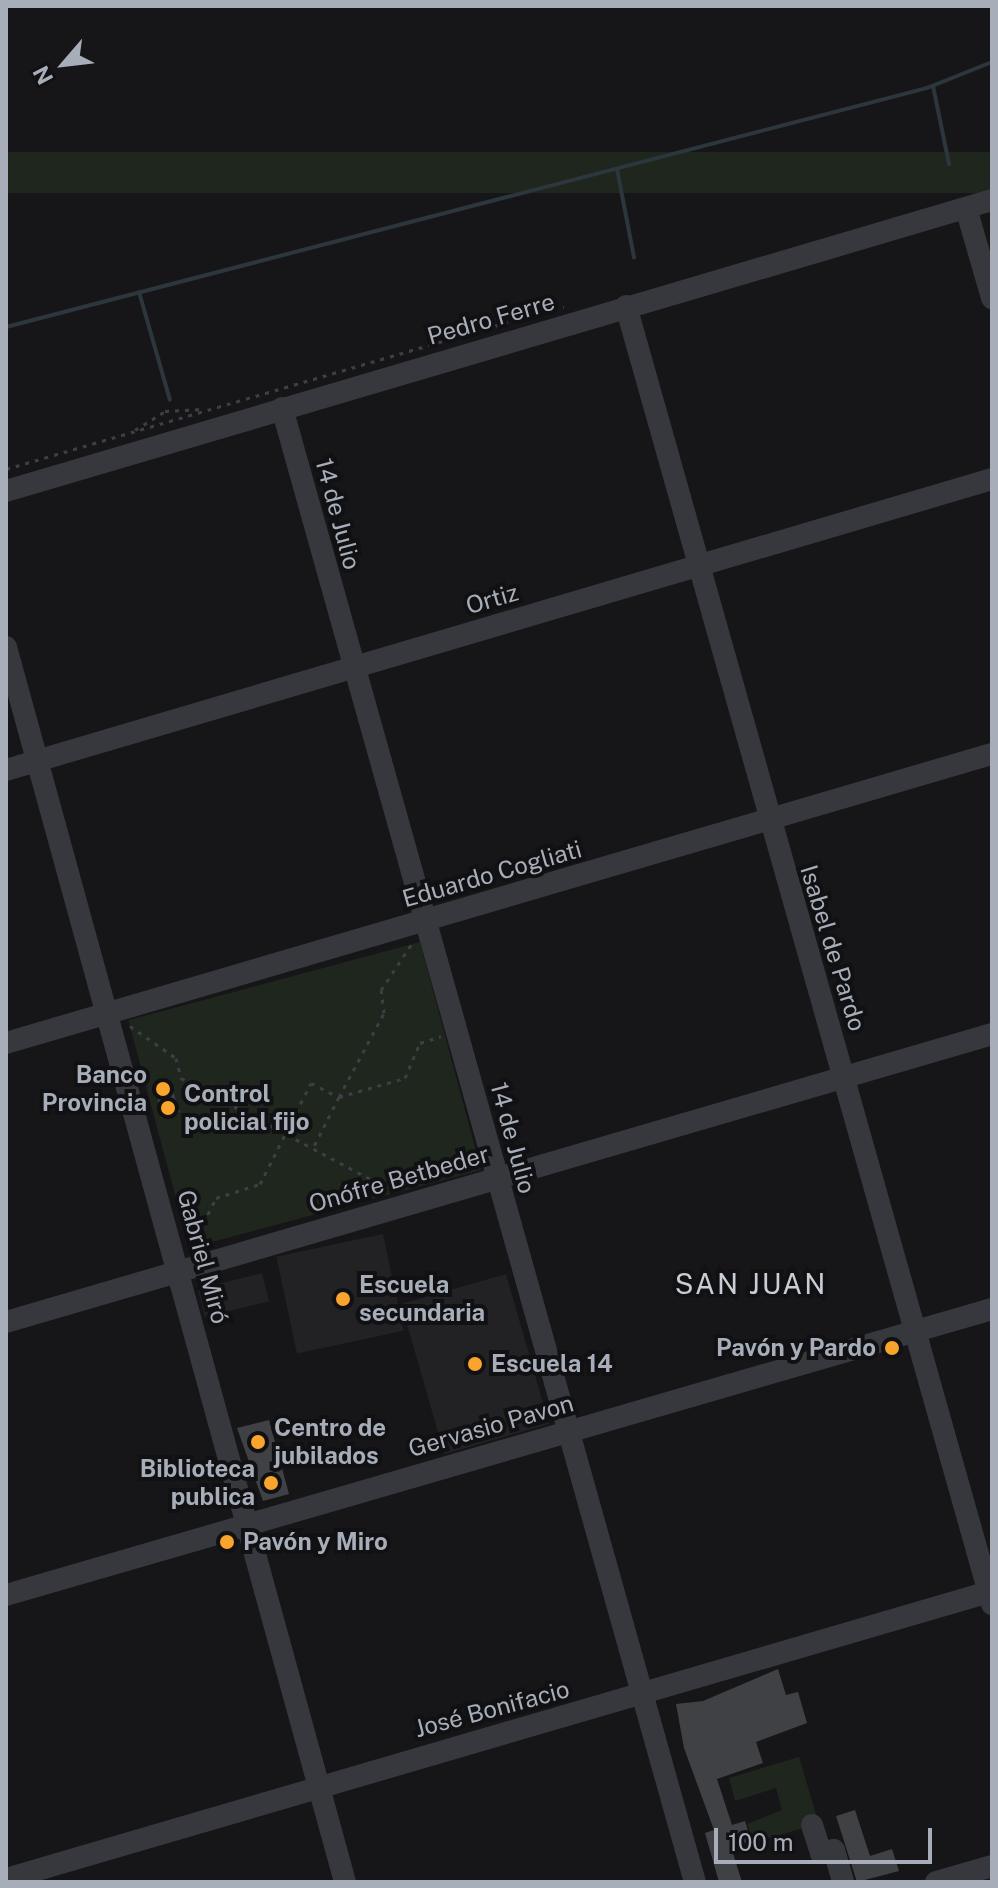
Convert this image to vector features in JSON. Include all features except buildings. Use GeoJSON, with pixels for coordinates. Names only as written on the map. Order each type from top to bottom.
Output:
{"type":"FeatureCollection","features":[{"type":"Feature","properties":{"kind":"street","name":"Pedro Ferre"},"geometry":{"type":"LineString","coordinates":[[6,491],[992,200]]}},
{"type":"Feature","properties":{"kind":"street"},"geometry":{"type":"LineString","coordinates":[[966,208],[992,298]]}},
{"type":"Feature","properties":{"kind":"street","name":"Isabel de Pardo"},"geometry":{"type":"LineString","coordinates":[[626,306],[696,567],[991,1596]]}},
{"type":"Feature","properties":{"kind":"street","name":"14 de Julio"},"geometry":{"type":"LineString","coordinates":[[282,408],[353,667],[428,919],[565,1432],[695,1882]]}},
{"type":"Feature","properties":{"kind":"street","name":"Ortiz"},"geometry":{"type":"LineString","coordinates":[[6,770],[992,479]]}},
{"type":"Feature","properties":{"kind":"street","name":"Gabriel Miró"},"geometry":{"type":"LineString","coordinates":[[6,647],[110,1012],[345,1882]]}},
{"type":"Feature","properties":{"kind":"street","name":"Eduardo Cogliati"},"geometry":{"type":"LineString","coordinates":[[6,1043],[992,754]]}},
{"type":"Feature","properties":{"kind":"street","name":"Onófre Betbeder"},"geometry":{"type":"LineString","coordinates":[[6,1322],[992,1034]]}},
{"type":"Feature","properties":{"kind":"street","name":"Gervasio Pavon"},"geometry":{"type":"LineString","coordinates":[[6,1595],[992,1309]]}},
{"type":"Feature","properties":{"kind":"street","name":"José Bonifacio"},"geometry":{"type":"LineString","coordinates":[[6,1879],[319,1784],[991,1596]]}},
{"type":"Feature","properties":{"kind":"street"},"geometry":{"type":"LineString","coordinates":[[812,1825],[821,1853],[834,1850],[843,1882]]}},
{"type":"Feature","properties":{"kind":"street"},"geometry":{"type":"LineString","coordinates":[[936,1882],[992,1866]]}},
{"type":"Feature","properties":{"kind":"path"},"geometry":{"type":"LineString","coordinates":[[491,327],[506,310],[532,301],[561,305],[577,321]]}},
{"type":"Feature","properties":{"kind":"path"},"geometry":{"type":"LineString","coordinates":[[134,431],[146,420],[176,410],[207,410]]}},
{"type":"Feature","properties":{"kind":"path"},"geometry":{"type":"LineString","coordinates":[[176,410],[178,418]]}},
{"type":"Feature","properties":{"kind":"path"},"geometry":{"type":"LineString","coordinates":[[313,1148],[384,1013],[381,990],[428,919]]}},
{"type":"Feature","properties":{"kind":"path"},"geometry":{"type":"LineString","coordinates":[[110,1012],[176,1058],[181,1078],[414,1202]]}},
{"type":"Feature","properties":{"kind":"path"},"geometry":{"type":"LineString","coordinates":[[180,1271],[216,1198],[260,1184],[311,1083],[339,1097],[405,1078],[420,1043],[458,1031]]}},
{"type":"Feature","properties":{"kind":"shaded area"},"geometry":{"type":"Polygon","coordinates":[[[6,152],[992,152],[992,193],[6,193],[6,152]]]}},
{"type":"Feature","properties":{"kind":"shaded area"},"geometry":{"type":"Polygon","coordinates":[[[420,942],[481,1170],[189,1248],[128,1020],[420,942]]]}},
{"type":"Feature","properties":{"kind":"shaded area","name":"Escuela secundaria"},"geometry":{"type":"Polygon","coordinates":[[[383,1234],[404,1331],[297,1353],[276,1257],[383,1234]]]}},
{"type":"Feature","properties":{"kind":"shaded area"},"geometry":{"type":"Polygon","coordinates":[[[262,1273],[269,1301],[205,1317],[198,1289],[262,1273]]]}},
{"type":"Feature","properties":{"kind":"shaded area","name":"Escuela 14"},"geometry":{"type":"Polygon","coordinates":[[[506,1274],[549,1424],[444,1454],[401,1304],[506,1274]]]}},
{"type":"Feature","properties":{"kind":"shaded area"},"geometry":{"type":"Polygon","coordinates":[[[799,1757],[819,1824],[753,1842],[747,1824],[782,1810],[776,1788],[735,1801],[729,1778],[799,1757]]]}},
{"type":"Feature","properties":{"kind":"waterway"},"geometry":{"type":"LineString","coordinates":[[6,327],[927,88],[992,62]]}},
{"type":"Feature","properties":{"kind":"waterway"},"geometry":{"type":"LineString","coordinates":[[933,86],[949,164]]}},
{"type":"Feature","properties":{"kind":"waterway"},"geometry":{"type":"LineString","coordinates":[[617,169],[634,257]]}},
{"type":"Feature","properties":{"kind":"waterway"},"geometry":{"type":"LineString","coordinates":[[139,292],[170,400]]}},
{"type":"Feature","properties":{"kind":"place","name":"Banco Provincia"},"geometry":{"type":"Point","coordinates":[163,1089]}},
{"type":"Feature","properties":{"kind":"place","name":"Control policial fijo"},"geometry":{"type":"Point","coordinates":[168,1108]}},
{"type":"Feature","properties":{"kind":"place","name":"Escuela secundaria"},"geometry":{"type":"Point","coordinates":[343,1299]}},
{"type":"Feature","properties":{"kind":"place","name":"Pavón y Pardo"},"geometry":{"type":"Point","coordinates":[892,1348]}},
{"type":"Feature","properties":{"kind":"place","name":"Escuela 14"},"geometry":{"type":"Point","coordinates":[475,1364]}},
{"type":"Feature","properties":{"kind":"place","name":"Centro de jubilados"},"geometry":{"type":"Point","coordinates":[258,1442]}},
{"type":"Feature","properties":{"kind":"place","name":"Biblioteca publica"},"geometry":{"type":"Point","coordinates":[271,1483]}},
{"type":"Feature","properties":{"kind":"place","name":"Pavón y Miro"},"geometry":{"type":"Point","coordinates":[227,1542]}},
{"type":"Feature","properties":{"kind":"district","name":"SAN JUAN"},"geometry":{"type":"Point","coordinates":[751,1284]}}]}
